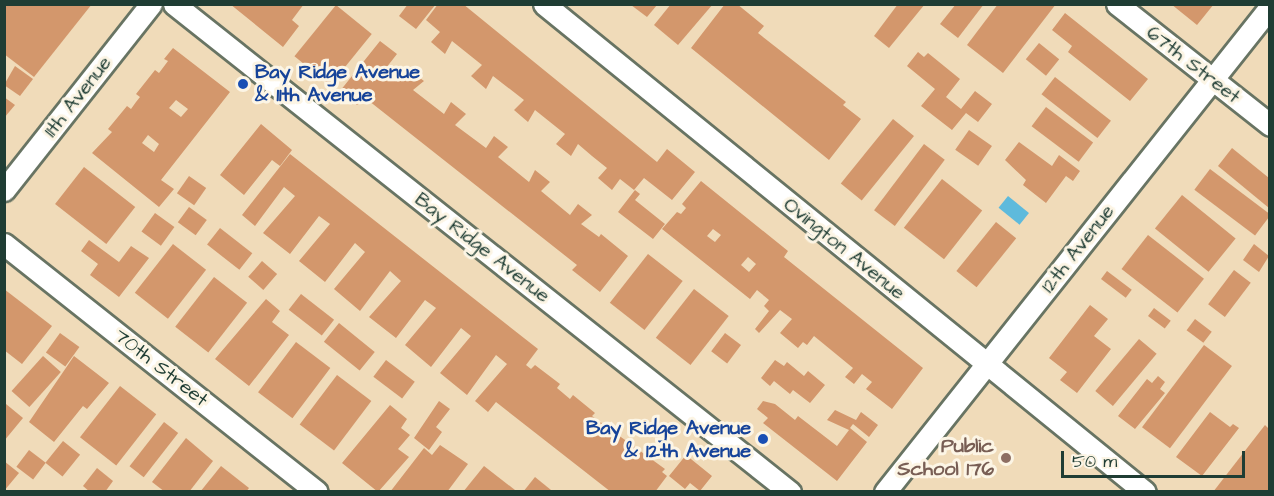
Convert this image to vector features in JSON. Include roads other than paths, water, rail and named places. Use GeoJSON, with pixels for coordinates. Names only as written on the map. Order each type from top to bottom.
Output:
{"type":"FeatureCollection","features":[{"type":"Feature","properties":{"kind":"street","name":"11th Avenue"},"geometry":{"type":"LineString","coordinates":[[4,190],[151,4]]}},
{"type":"Feature","properties":{"kind":"street","name":"Bay Ridge Avenue"},"geometry":{"type":"LineString","coordinates":[[174,4],[790,492]]}},
{"type":"Feature","properties":{"kind":"street","name":"Ovington Avenue"},"geometry":{"type":"LineString","coordinates":[[544,4],[1145,492]]}},
{"type":"Feature","properties":{"kind":"street","name":"67th Street"},"geometry":{"type":"LineString","coordinates":[[1117,4],[1269,125]]}},
{"type":"Feature","properties":{"kind":"street","name":"12th Avenue"},"geometry":{"type":"LineString","coordinates":[[885,492],[1269,7]]}},
{"type":"Feature","properties":{"kind":"street","name":"70th Street"},"geometry":{"type":"LineString","coordinates":[[4,244],[317,492]]}},
{"type":"Feature","properties":{"kind":"water"},"geometry":{"type":"Polygon","coordinates":[[[1008,196],[1029,213],[1020,225],[999,208],[1008,196]]]}},
{"type":"Feature","properties":{"kind":"place","name":"Bay Ridge Avenue & 11th Avenue"},"geometry":{"type":"Point","coordinates":[243,84]}},
{"type":"Feature","properties":{"kind":"place","name":"Bay Ridge Avenue & 12th Avenue"},"geometry":{"type":"Point","coordinates":[763,439]}},
{"type":"Feature","properties":{"kind":"place","name":"Public School 176"},"geometry":{"type":"Point","coordinates":[1006,458]}}]}
